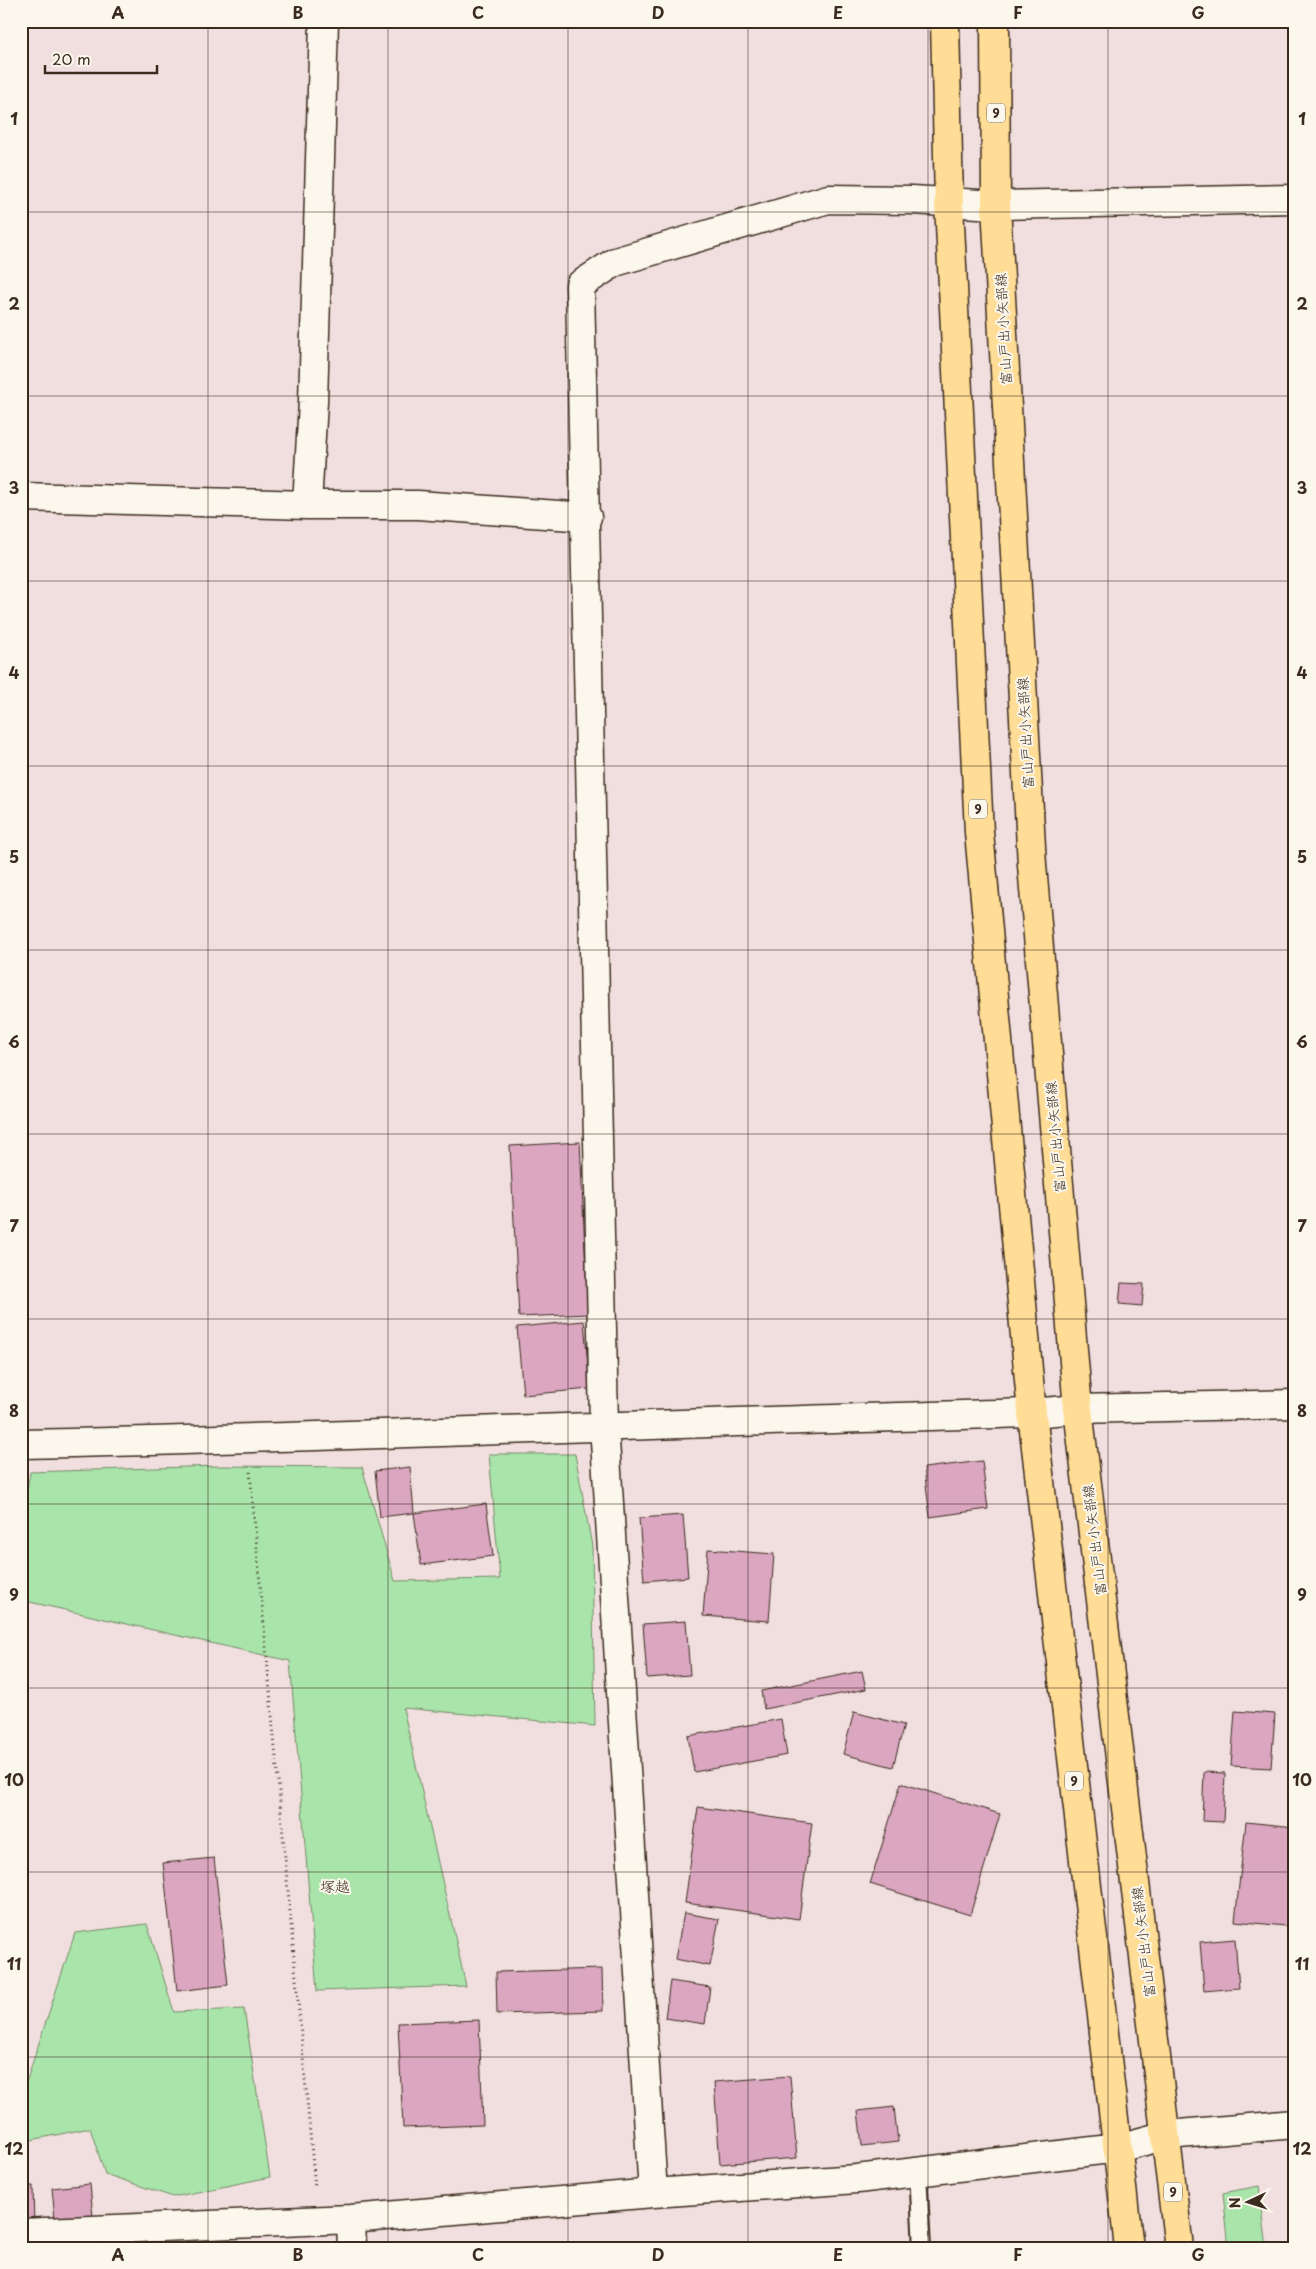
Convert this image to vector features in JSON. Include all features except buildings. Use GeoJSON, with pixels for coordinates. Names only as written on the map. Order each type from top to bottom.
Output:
{"type":"FeatureCollection","features":[{"type":"Feature","properties":{"kind":"main road","name":"9"},"geometry":{"type":"LineString","coordinates":[[945,21],[949,203],[979,832],[1032,1413],[1128,2248]]}},
{"type":"Feature","properties":{"kind":"main road","name":"富山戸出小矢部線"},"geometry":{"type":"LineString","coordinates":[[995,21],[996,205],[1032,865],[1078,1409],[1167,2135],[1179,2248]]}},
{"type":"Feature","properties":{"kind":"street"},"geometry":{"type":"LineString","coordinates":[[307,506],[313,402],[324,21]]}},
{"type":"Feature","properties":{"kind":"street"},"geometry":{"type":"LineString","coordinates":[[653,2193],[604,1425],[587,517],[580,285],[614,262],[828,199],[912,200],[996,205],[1295,199]]}},
{"type":"Feature","properties":{"kind":"street"},"geometry":{"type":"LineString","coordinates":[[21,497],[307,506],[418,505],[587,517]]}},
{"type":"Feature","properties":{"kind":"street"},"geometry":{"type":"LineString","coordinates":[[21,1444],[246,1439],[604,1425],[1032,1413],[1078,1409],[1295,1404]]}},
{"type":"Feature","properties":{"kind":"street"},"geometry":{"type":"LineString","coordinates":[[21,2233],[351,2219],[653,2193],[857,2179],[1118,2148],[1167,2135],[1295,2124]]}},
{"type":"Feature","properties":{"kind":"street"},"geometry":{"type":"LineString","coordinates":[[351,2219],[352,2248]]}},
{"type":"Feature","properties":{"kind":"lane"},"geometry":{"type":"LineString","coordinates":[[918,2172],[922,2248]]}},
{"type":"Feature","properties":{"kind":"path"},"geometry":{"type":"LineString","coordinates":[[246,1439],[318,2220]]}},
{"type":"Feature","properties":{"kind":"green space"},"geometry":{"type":"Polygon","coordinates":[[[489,1454],[575,1454],[592,1546],[595,1726],[403,1708],[466,1986],[317,1991],[290,1661],[21,1600],[21,1529],[30,1472],[218,1466],[362,1467],[395,1581],[500,1579],[489,1454]]]}},
{"type":"Feature","properties":{"kind":"green space"},"geometry":{"type":"Polygon","coordinates":[[[147,1924],[174,2012],[244,2009],[270,2177],[173,2197],[105,2174],[90,2128],[21,2142],[21,2098],[75,1933],[147,1924]]]}},
{"type":"Feature","properties":{"kind":"green space"},"geometry":{"type":"Polygon","coordinates":[[[1259,2186],[1267,2248],[1229,2248],[1223,2193],[1259,2186]]]}},
{"type":"Feature","properties":{"kind":"district","name":"塚越"},"geometry":{"type":"Point","coordinates":[335,1885]}}]}
